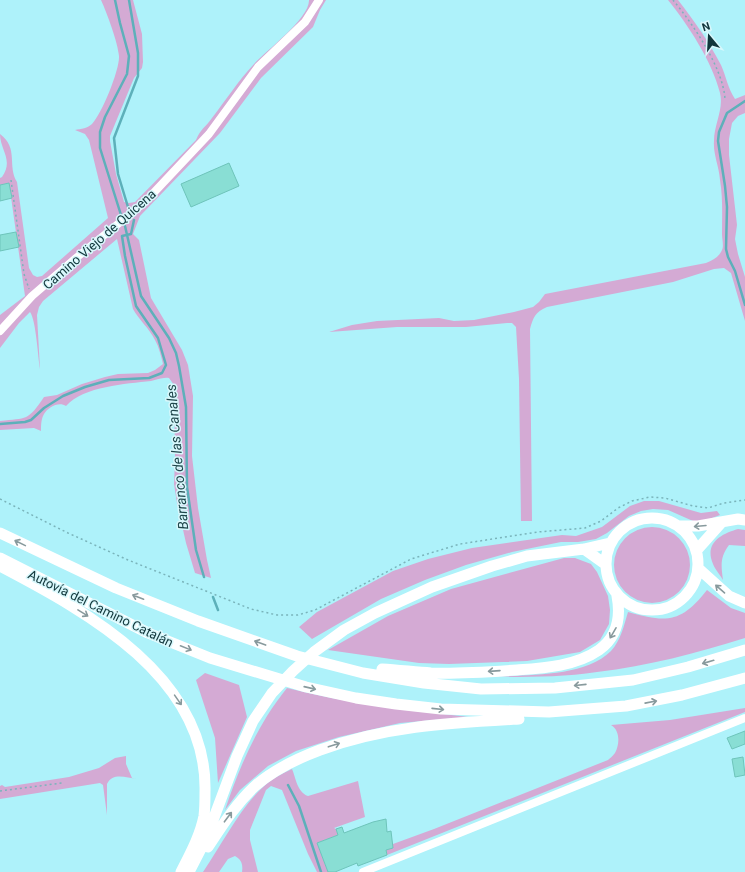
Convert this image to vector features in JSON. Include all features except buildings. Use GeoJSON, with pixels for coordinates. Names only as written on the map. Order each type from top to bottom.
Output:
{"type":"FeatureCollection","features":[{"type":"Feature","properties":{"kind":"highway"},"geometry":{"type":"LineString","coordinates":[[654,518],[667,520],[679,526],[693,542],[698,556],[696,580],[688,593],[677,603],[668,608],[659,610],[641,609],[624,602],[611,587],[607,576],[605,564],[606,554],[610,543],[618,532],[629,524],[641,519],[654,518]]}},
{"type":"Feature","properties":{"kind":"highway"},"geometry":{"type":"LineString","coordinates":[[679,526],[698,526],[738,519],[745,520]]}},
{"type":"Feature","properties":{"kind":"highway"},"geometry":{"type":"LineString","coordinates":[[696,551],[721,523]]}},
{"type":"Feature","properties":{"kind":"highway","name":"Autovía del Camino Catalán"},"geometry":{"type":"LineString","coordinates":[[0,533],[116,588],[198,621],[297,656],[364,673],[424,683],[482,689],[554,688],[633,680],[688,667],[745,650]]}},
{"type":"Feature","properties":{"kind":"highway"},"geometry":{"type":"LineString","coordinates":[[190,872],[206,839],[239,750],[253,721],[272,693],[309,656],[344,630],[401,600],[432,587],[492,566],[527,556],[584,550],[610,543]]}},
{"type":"Feature","properties":{"kind":"highway"},"geometry":{"type":"LineString","coordinates":[[584,550],[605,564]]}},
{"type":"Feature","properties":{"kind":"highway","name":"Autovía del Camino Catalán"},"geometry":{"type":"LineString","coordinates":[[0,558],[148,633],[210,658],[306,687],[356,698],[396,704],[467,711],[549,712],[626,706],[682,695],[745,678]]}},
{"type":"Feature","properties":{"kind":"highway"},"geometry":{"type":"LineString","coordinates":[[0,566],[58,598],[90,618],[141,658],[158,674],[187,714],[196,735],[205,775],[204,814],[199,835],[182,872]]}},
{"type":"Feature","properties":{"kind":"highway"},"geometry":{"type":"LineString","coordinates":[[698,568],[729,596],[745,603]]}},
{"type":"Feature","properties":{"kind":"highway"},"geometry":{"type":"LineString","coordinates":[[297,656],[374,669],[432,673],[487,672],[568,663],[594,653],[609,640],[617,627],[619,616],[618,596]]}},
{"type":"Feature","properties":{"kind":"highway"},"geometry":{"type":"LineString","coordinates":[[190,872],[227,818],[254,787],[278,769],[308,755],[368,735],[414,726],[541,718],[588,713],[626,706]]}},
{"type":"Feature","properties":{"kind":"highway"},"geometry":{"type":"LineString","coordinates":[[182,872],[206,839]]}},
{"type":"Feature","properties":{"kind":"street","name":"Camino Viejo de Quicena"},"geometry":{"type":"LineString","coordinates":[[0,331],[32,296],[145,202],[209,134],[258,67],[305,22],[319,0]]}},
{"type":"Feature","properties":{"kind":"street"},"geometry":{"type":"LineString","coordinates":[[363,872],[745,718]]}},
{"type":"Feature","properties":{"kind":"path"},"geometry":{"type":"LineString","coordinates":[[673,0],[692,24],[711,57],[722,84],[725,99]]}},
{"type":"Feature","properties":{"kind":"path"},"geometry":{"type":"LineString","coordinates":[[11,180],[24,274],[32,296]]}},
{"type":"Feature","properties":{"kind":"path"},"geometry":{"type":"LineString","coordinates":[[0,499],[68,533],[128,560],[252,609],[278,615],[298,615],[315,610],[411,559],[467,543],[538,532],[585,528],[601,521],[618,508],[632,501],[650,497],[665,498],[681,501],[694,506],[708,508],[724,503],[745,500]]}},
{"type":"Feature","properties":{"kind":"path"},"geometry":{"type":"LineString","coordinates":[[0,791],[62,783]]}},
{"type":"Feature","properties":{"kind":"shaded area"},"geometry":{"type":"Polygon","coordinates":[[[101,0],[133,0],[142,34],[142,68],[134,78],[110,136],[116,174],[124,202],[129,203],[135,202],[196,140],[201,130],[210,121],[248,70],[303,16],[309,0],[326,0],[313,27],[261,78],[220,133],[140,216],[133,234],[139,240],[151,298],[182,350],[188,365],[193,396],[192,456],[198,508],[211,578],[195,573],[186,543],[177,503],[174,484],[174,385],[169,378],[106,387],[83,394],[66,406],[57,404],[48,409],[43,416],[41,431],[34,428],[0,430],[0,421],[26,417],[34,410],[44,397],[57,395],[82,384],[118,374],[148,373],[163,364],[155,340],[133,309],[117,239],[43,301],[39,307],[37,315],[40,369],[35,330],[30,312],[19,323],[0,348],[0,315],[25,296],[9,183],[0,185],[0,178],[5,171],[7,160],[0,134],[6,139],[11,151],[14,176],[17,182],[29,268],[33,275],[37,277],[42,276],[108,218],[89,140],[85,134],[75,130],[92,124],[96,119],[110,91],[119,62],[117,44],[101,0]]]}},
{"type":"Feature","properties":{"kind":"shaded area"},"geometry":{"type":"Polygon","coordinates":[[[668,0],[678,0],[701,31],[721,65],[735,99],[745,95],[745,113],[738,116],[732,123],[729,139],[729,155],[737,225],[735,239],[745,277],[745,321],[731,273],[724,268],[714,269],[673,282],[547,307],[537,313],[530,329],[532,521],[521,521],[519,379],[516,327],[512,323],[466,327],[397,327],[329,332],[352,325],[377,321],[439,318],[454,321],[474,320],[533,307],[545,294],[706,263],[717,256],[723,247],[721,187],[714,151],[714,135],[721,105],[720,93],[705,56],[668,0]]]}},
{"type":"Feature","properties":{"kind":"shaded area"},"geometry":{"type":"Polygon","coordinates":[[[644,501],[659,501],[701,513],[717,511],[720,515],[704,521],[693,521],[668,510],[653,509],[641,511],[629,516],[607,533],[596,539],[578,542],[561,542],[512,552],[466,565],[425,580],[381,599],[312,639],[299,627],[317,612],[393,571],[428,559],[472,548],[562,535],[576,536],[602,527],[630,506],[644,501]]]}},
{"type":"Feature","properties":{"kind":"shaded area"},"geometry":{"type":"Polygon","coordinates":[[[652,527],[667,530],[679,538],[687,550],[690,565],[687,580],[679,592],[667,600],[652,603],[637,600],[625,592],[617,580],[614,565],[617,550],[625,538],[637,530],[652,527]]]}},
{"type":"Feature","properties":{"kind":"shaded area"},"geometry":{"type":"Polygon","coordinates":[[[738,529],[745,530],[745,546],[729,545],[726,549],[722,561],[723,580],[713,564],[711,557],[712,545],[720,537],[738,529]]]}},
{"type":"Feature","properties":{"kind":"shaded area"},"geometry":{"type":"Polygon","coordinates":[[[564,558],[575,558],[591,564],[597,572],[608,596],[610,610],[609,624],[600,640],[580,652],[527,661],[449,664],[419,663],[328,650],[388,616],[451,589],[564,558]]]}},
{"type":"Feature","properties":{"kind":"shaded area"},"geometry":{"type":"Polygon","coordinates":[[[707,590],[731,608],[745,613],[745,638],[672,658],[585,674],[534,677],[497,677],[557,673],[587,666],[611,651],[622,632],[628,612],[653,618],[672,618],[689,609],[707,590]]]}},
{"type":"Feature","properties":{"kind":"shaded area"},"geometry":{"type":"Polygon","coordinates":[[[205,673],[239,685],[247,717],[218,783],[215,738],[196,680],[205,673]]]}},
{"type":"Feature","properties":{"kind":"shaded area"},"geometry":{"type":"Polygon","coordinates":[[[287,688],[354,702],[468,717],[400,723],[339,737],[296,751],[268,766],[240,790],[225,810],[238,773],[254,738],[269,712],[287,688]]]}},
{"type":"Feature","properties":{"kind":"shaded area"},"geometry":{"type":"Polygon","coordinates":[[[745,708],[745,712],[387,855],[386,850],[393,848],[393,844],[608,760],[615,753],[618,742],[618,734],[611,725],[670,720],[745,708]]]}},
{"type":"Feature","properties":{"kind":"shaded area"},"geometry":{"type":"Polygon","coordinates":[[[126,756],[126,764],[132,778],[137,779],[116,777],[110,780],[107,784],[107,815],[103,785],[100,783],[0,799],[0,786],[2,785],[5,787],[69,777],[99,768],[115,758],[126,756]]]}},
{"type":"Feature","properties":{"kind":"shaded area"},"geometry":{"type":"Polygon","coordinates":[[[292,769],[299,788],[308,796],[358,781],[365,817],[334,828],[336,829],[338,835],[317,843],[328,872],[317,872],[308,854],[282,790],[271,786],[266,790],[250,830],[250,840],[258,872],[242,872],[242,863],[235,856],[228,859],[219,872],[203,872],[245,807],[268,783],[292,769]]]}},
{"type":"Feature","properties":{"kind":"waterway","name":"Barranco de las Canales"},"geometry":{"type":"LineString","coordinates":[[115,0],[129,56],[127,74],[105,117],[100,132],[100,148],[121,215]]}},
{"type":"Feature","properties":{"kind":"waterway"},"geometry":{"type":"LineString","coordinates":[[128,207],[118,174],[114,138],[138,76],[138,53],[129,0]]}},
{"type":"Feature","properties":{"kind":"waterway"},"geometry":{"type":"LineString","coordinates":[[745,101],[727,113],[719,132],[718,141],[727,207],[726,249],[735,271],[745,305]]}},
{"type":"Feature","properties":{"kind":"waterway"},"geometry":{"type":"LineString","coordinates":[[0,424],[25,422],[31,420],[44,408],[63,396],[85,387],[109,380],[149,378],[162,373],[166,365],[158,338],[136,306],[125,256],[122,236],[131,234],[134,220]]}},
{"type":"Feature","properties":{"kind":"waterway","name":"Barranco de las Canales"},"geometry":{"type":"LineString","coordinates":[[125,226],[141,296],[169,338],[176,353],[179,366],[186,407],[187,487],[196,550],[204,577]]}},
{"type":"Feature","properties":{"kind":"waterway","name":"Barranco de las Canales"},"geometry":{"type":"LineString","coordinates":[[213,597],[218,610]]}},
{"type":"Feature","properties":{"kind":"waterway","name":"Barranco de las Canales"},"geometry":{"type":"LineString","coordinates":[[288,785],[299,806],[321,872]]}}]}
